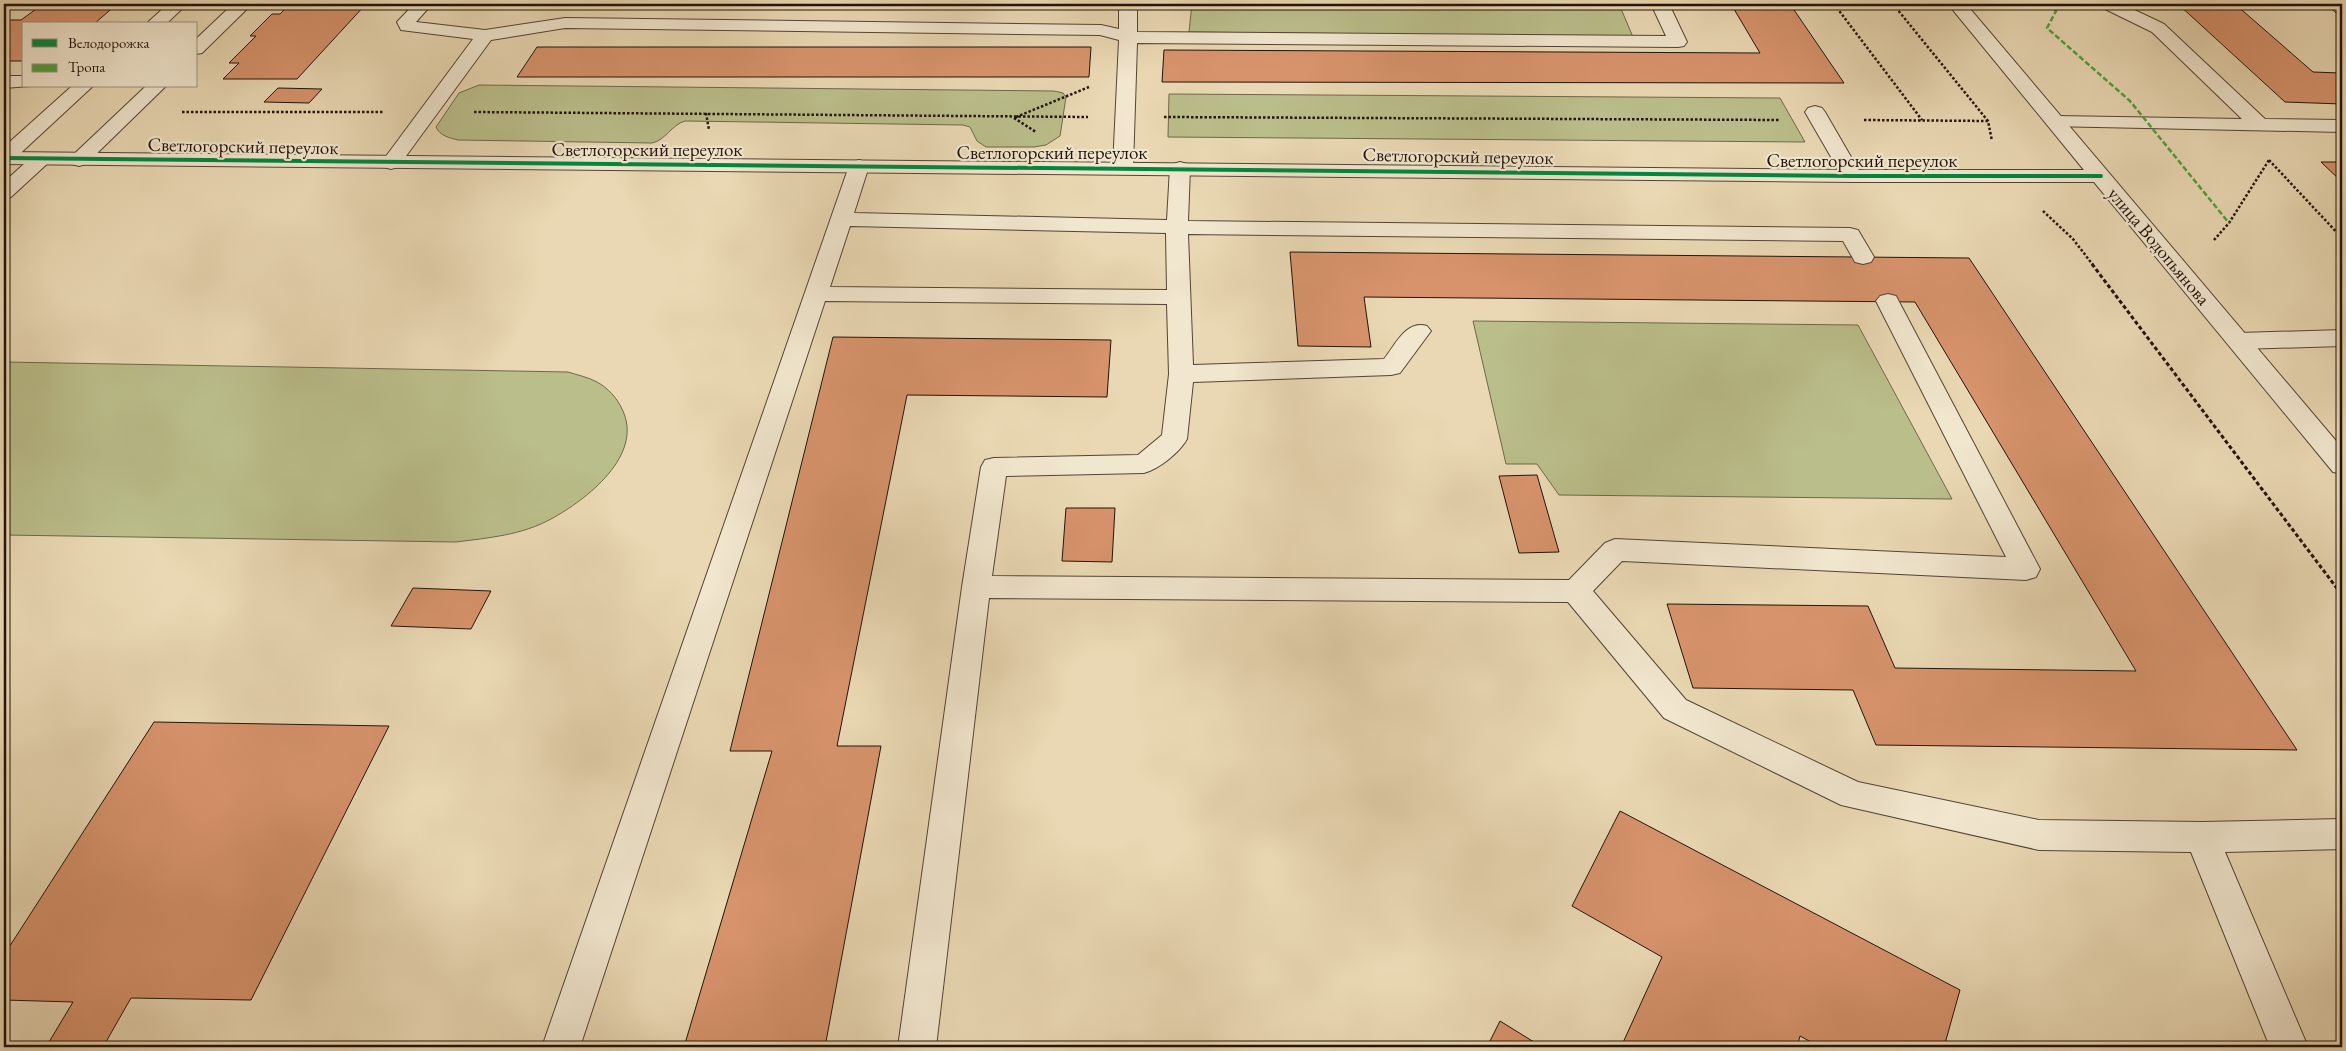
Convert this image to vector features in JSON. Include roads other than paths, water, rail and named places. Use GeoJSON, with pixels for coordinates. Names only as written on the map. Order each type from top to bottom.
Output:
{"type":"FeatureCollection","features":[{"type":"Feature","properties":{"kind":"street"},"geometry":{"type":"LineString","coordinates":[[157,22],[178,4]]}},
{"type":"Feature","properties":{"kind":"street"},"geometry":{"type":"LineString","coordinates":[[198,47],[243,4]]}},
{"type":"Feature","properties":{"kind":"street"},"geometry":{"type":"LineString","coordinates":[[423,4],[406,22],[407,26],[486,35],[564,23],[1101,30],[1127,37],[1678,42],[1660,4]]}},
{"type":"Feature","properties":{"kind":"street"},"geometry":{"type":"LineString","coordinates":[[531,27],[574,4]]}},
{"type":"Feature","properties":{"kind":"street"},"geometry":{"type":"LineString","coordinates":[[1123,167],[1128,71],[1128,4]]}},
{"type":"Feature","properties":{"kind":"street","name":"улица Водопьянова"},"geometry":{"type":"LineString","coordinates":[[1957,4],[2342,465]]}},
{"type":"Feature","properties":{"kind":"street"},"geometry":{"type":"LineString","coordinates":[[2109,4],[2158,28],[2259,124]]}},
{"type":"Feature","properties":{"kind":"street"},"geometry":{"type":"LineString","coordinates":[[2336,4],[2342,8]]}},
{"type":"Feature","properties":{"kind":"street"},"geometry":{"type":"LineString","coordinates":[[391,163],[431,112],[486,35]]}},
{"type":"Feature","properties":{"kind":"street"},"geometry":{"type":"LineString","coordinates":[[4,82],[22,82]]}},
{"type":"Feature","properties":{"kind":"street"},"geometry":{"type":"LineString","coordinates":[[4,158],[82,88]]}},
{"type":"Feature","properties":{"kind":"street"},"geometry":{"type":"LineString","coordinates":[[79,160],[156,88]]}},
{"type":"Feature","properties":{"kind":"street"},"geometry":{"type":"LineString","coordinates":[[1818,116],[1852,176]]}},
{"type":"Feature","properties":{"kind":"street"},"geometry":{"type":"LineString","coordinates":[[2056,122],[2342,126]]}},
{"type":"Feature","properties":{"kind":"street","name":"Светлогорский переулок"},"geometry":{"type":"LineString","coordinates":[[4,158],[391,163],[1123,167],[1852,176],[2101,176]]}},
{"type":"Feature","properties":{"kind":"street"},"geometry":{"type":"LineString","coordinates":[[4,193],[41,159]]}},
{"type":"Feature","properties":{"kind":"street"},"geometry":{"type":"LineString","coordinates":[[561,1047],[860,166]]}},
{"type":"Feature","properties":{"kind":"street"},"geometry":{"type":"LineString","coordinates":[[917,1047],[976,587],[994,467],[1144,464],[1174,439],[1181,374],[1177,227],[1180,168]]}},
{"type":"Feature","properties":{"kind":"street"},"geometry":{"type":"LineString","coordinates":[[841,220],[1177,227],[1850,235],[1863,257]]}},
{"type":"Feature","properties":{"kind":"street"},"geometry":{"type":"LineString","coordinates":[[816,294],[1179,297]]}},
{"type":"Feature","properties":{"kind":"street"},"geometry":{"type":"LineString","coordinates":[[976,587],[1576,591],[1614,550],[2026,569],[1888,302]]}},
{"type":"Feature","properties":{"kind":"street"},"geometry":{"type":"LineString","coordinates":[[1181,374],[1391,367],[1419,331]]}},
{"type":"Feature","properties":{"kind":"street"},"geometry":{"type":"LineString","coordinates":[[2238,341],[2342,338]]}},
{"type":"Feature","properties":{"kind":"street"},"geometry":{"type":"LineString","coordinates":[[1576,591],[1675,709],[1853,795],[2039,835],[2202,837],[2342,834]]}},
{"type":"Feature","properties":{"kind":"street"},"geometry":{"type":"LineString","coordinates":[[2202,837],[2289,1047]]}}]}
